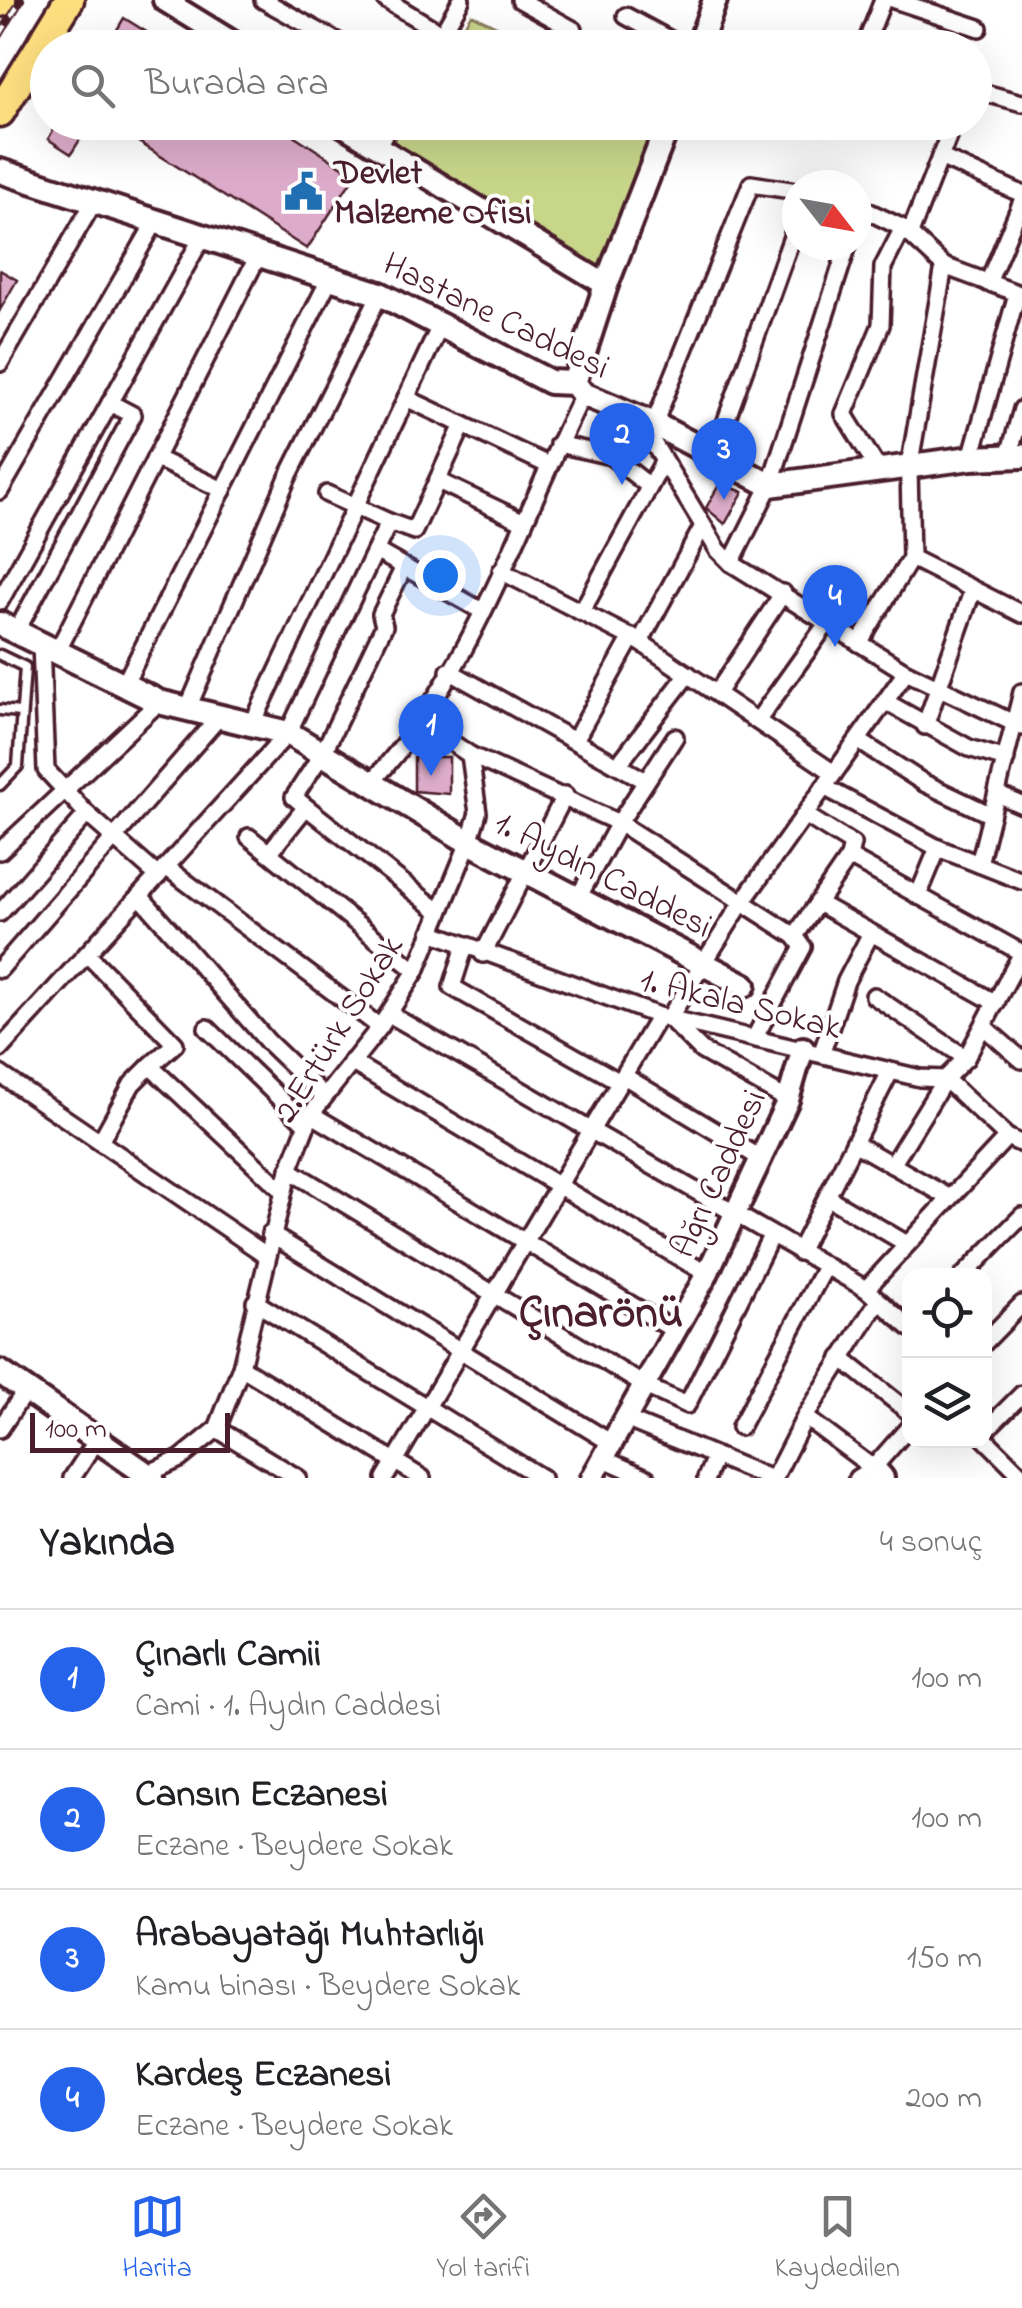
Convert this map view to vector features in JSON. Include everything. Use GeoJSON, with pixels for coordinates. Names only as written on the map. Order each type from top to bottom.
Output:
{"type":"FeatureCollection","features":[{"type":"Feature","properties":{"kind":"highway"},"geometry":{"type":"LineString","coordinates":[[31,30],[48,0]]}},
{"type":"Feature","properties":{"kind":"highway"},"geometry":{"type":"LineString","coordinates":[[50,30],[68,0]]}},
{"type":"Feature","properties":{"kind":"highway"},"geometry":{"type":"LineString","coordinates":[[0,83],[30,31]]}},
{"type":"Feature","properties":{"kind":"highway"},"geometry":{"type":"LineString","coordinates":[[0,112],[30,63]]}},
{"type":"Feature","properties":{"kind":"main road"},"geometry":{"type":"LineString","coordinates":[[704,30],[715,0]]}},
{"type":"Feature","properties":{"kind":"main road"},"geometry":{"type":"LineString","coordinates":[[578,388],[606,284],[662,140]]}},
{"type":"Feature","properties":{"kind":"main road","name":"Hastane Caddesi"},"geometry":{"type":"LineString","coordinates":[[0,170],[157,218],[380,294],[442,322],[550,382],[578,388],[770,485]]}},
{"type":"Feature","properties":{"kind":"main road"},"geometry":{"type":"LineString","coordinates":[[770,485],[971,458],[1016,456]]}},
{"type":"Feature","properties":{"kind":"main road","name":"1. Aydın Caddesi"},"geometry":{"type":"LineString","coordinates":[[8,628],[159,702],[288,733],[324,751],[469,842],[744,986]]}},
{"type":"Feature","properties":{"kind":"main road"},"geometry":{"type":"LineString","coordinates":[[0,1372],[150,1476]]}},
{"type":"Feature","properties":{"kind":"street"},"geometry":{"type":"LineString","coordinates":[[164,0],[213,30]]}},
{"type":"Feature","properties":{"kind":"street"},"geometry":{"type":"LineString","coordinates":[[264,0],[317,30]]}},
{"type":"Feature","properties":{"kind":"street"},"geometry":{"type":"LineString","coordinates":[[386,0],[424,30]]}},
{"type":"Feature","properties":{"kind":"street"},"geometry":{"type":"LineString","coordinates":[[444,30],[461,0]]}},
{"type":"Feature","properties":{"kind":"street"},"geometry":{"type":"LineString","coordinates":[[520,0],[574,30]]}},
{"type":"Feature","properties":{"kind":"street"},"geometry":{"type":"LineString","coordinates":[[871,30],[883,0]]}},
{"type":"Feature","properties":{"kind":"street"},"geometry":{"type":"LineString","coordinates":[[894,0],[945,8],[979,28]]}},
{"type":"Feature","properties":{"kind":"street"},"geometry":{"type":"LineString","coordinates":[[626,16],[652,30]]}},
{"type":"Feature","properties":{"kind":"street"},"geometry":{"type":"LineString","coordinates":[[992,95],[1022,104]]}},
{"type":"Feature","properties":{"kind":"street"},"geometry":{"type":"LineString","coordinates":[[366,140],[606,284]]}},
{"type":"Feature","properties":{"kind":"street"},"geometry":{"type":"LineString","coordinates":[[377,147],[381,140]]}},
{"type":"Feature","properties":{"kind":"street"},"geometry":{"type":"LineString","coordinates":[[880,472],[844,414],[881,325],[883,266],[907,230],[947,140]]}},
{"type":"Feature","properties":{"kind":"street"},"geometry":{"type":"LineString","coordinates":[[940,157],[1022,198],[988,283]]}},
{"type":"Feature","properties":{"kind":"street"},"geometry":{"type":"LineString","coordinates":[[782,189],[751,184],[646,421],[663,462],[703,526],[732,563],[906,672],[1018,726]]}},
{"type":"Feature","properties":{"kind":"street"},"geometry":{"type":"LineString","coordinates":[[0,363],[95,200]]}},
{"type":"Feature","properties":{"kind":"street"},"geometry":{"type":"LineString","coordinates":[[872,216],[907,230],[944,266],[1020,295],[971,458]]}},
{"type":"Feature","properties":{"kind":"street"},"geometry":{"type":"LineString","coordinates":[[0,491],[157,218]]}},
{"type":"Feature","properties":{"kind":"street"},"geometry":{"type":"LineString","coordinates":[[0,601],[204,234]]}},
{"type":"Feature","properties":{"kind":"street"},"geometry":{"type":"LineString","coordinates":[[260,252],[155,458],[49,648],[46,770],[114,837],[384,1020],[732,1212],[872,1295],[902,1321]]}},
{"type":"Feature","properties":{"kind":"street"},"geometry":{"type":"LineString","coordinates":[[714,454],[784,260]]}},
{"type":"Feature","properties":{"kind":"street"},"geometry":{"type":"LineString","coordinates":[[732,563],[770,485],[843,260]]}},
{"type":"Feature","properties":{"kind":"street"},"geometry":{"type":"LineString","coordinates":[[858,642],[911,558],[909,468],[944,266]]}},
{"type":"Feature","properties":{"kind":"street"},"geometry":{"type":"LineString","coordinates":[[123,686],[332,276]]}},
{"type":"Feature","properties":{"kind":"street"},"geometry":{"type":"LineString","coordinates":[[187,710],[288,477],[380,294]]}},
{"type":"Feature","properties":{"kind":"street"},"geometry":{"type":"LineString","coordinates":[[253,723],[442,322]]}},
{"type":"Feature","properties":{"kind":"street"},"geometry":{"type":"LineString","coordinates":[[371,782],[401,751],[482,611],[558,444],[578,388]]}},
{"type":"Feature","properties":{"kind":"street"},"geometry":{"type":"LineString","coordinates":[[406,398],[548,465]]}},
{"type":"Feature","properties":{"kind":"street"},"geometry":{"type":"LineString","coordinates":[[8,628],[133,416],[110,403]]}},
{"type":"Feature","properties":{"kind":"street"},"geometry":{"type":"LineString","coordinates":[[1016,456],[1022,410]]}},
{"type":"Feature","properties":{"kind":"street"},"geometry":{"type":"LineString","coordinates":[[327,494],[414,531],[463,425]]}},
{"type":"Feature","properties":{"kind":"street"},"geometry":{"type":"LineString","coordinates":[[558,444],[611,456],[648,486]]}},
{"type":"Feature","properties":{"kind":"street"},"geometry":{"type":"LineString","coordinates":[[155,458],[223,490]]}},
{"type":"Feature","properties":{"kind":"street"},"geometry":{"type":"LineString","coordinates":[[582,611],[663,462]]}},
{"type":"Feature","properties":{"kind":"street"},"geometry":{"type":"LineString","coordinates":[[438,481],[524,522]]}},
{"type":"Feature","properties":{"kind":"street"},"geometry":{"type":"LineString","coordinates":[[0,1049],[288,733],[389,522]]}},
{"type":"Feature","properties":{"kind":"street"},"geometry":{"type":"LineString","coordinates":[[575,740],[703,526]]}},
{"type":"Feature","properties":{"kind":"street"},"geometry":{"type":"LineString","coordinates":[[376,551],[482,611]]}},
{"type":"Feature","properties":{"kind":"street"},"geometry":{"type":"LineString","coordinates":[[911,558],[1022,614]]}},
{"type":"Feature","properties":{"kind":"street"},"geometry":{"type":"LineString","coordinates":[[404,567],[381,614],[384,626],[324,751],[294,798],[440,912]]}},
{"type":"Feature","properties":{"kind":"street"},"geometry":{"type":"LineString","coordinates":[[502,571],[636,640],[758,720],[829,780],[938,848],[1022,880]]}},
{"type":"Feature","properties":{"kind":"street"},"geometry":{"type":"LineString","coordinates":[[925,726],[972,592]]}},
{"type":"Feature","properties":{"kind":"street"},"geometry":{"type":"LineString","coordinates":[[716,693],[783,593]]}},
{"type":"Feature","properties":{"kind":"street"},"geometry":{"type":"LineString","coordinates":[[758,720],[828,622]]}},
{"type":"Feature","properties":{"kind":"street"},"geometry":{"type":"LineString","coordinates":[[450,671],[646,781]]}},
{"type":"Feature","properties":{"kind":"street"},"geometry":{"type":"LineString","coordinates":[[385,1478],[622,1079],[906,672]]}},
{"type":"Feature","properties":{"kind":"street"},"geometry":{"type":"LineString","coordinates":[[618,765],[688,674]]}},
{"type":"Feature","properties":{"kind":"street"},"geometry":{"type":"LineString","coordinates":[[979,864],[1018,726],[1022,692]]}},
{"type":"Feature","properties":{"kind":"street"},"geometry":{"type":"LineString","coordinates":[[0,852],[159,702]]}},
{"type":"Feature","properties":{"kind":"street"},"geometry":{"type":"LineString","coordinates":[[886,702],[925,726],[1006,759]]}},
{"type":"Feature","properties":{"kind":"street"},"geometry":{"type":"LineString","coordinates":[[0,969],[219,717]]}},
{"type":"Feature","properties":{"kind":"street"},"geometry":{"type":"LineString","coordinates":[[420,721],[470,755],[565,794],[619,823],[795,936],[804,947],[755,1037]]}},
{"type":"Feature","properties":{"kind":"street"},"geometry":{"type":"LineString","coordinates":[[578,898],[619,823],[675,737]]}},
{"type":"Feature","properties":{"kind":"street"},"geometry":{"type":"LineString","coordinates":[[859,741],[924,783],[992,816]]}},
{"type":"Feature","properties":{"kind":"street","name":"2.Ertürk Sokak"},"geometry":{"type":"LineString","coordinates":[[150,1476],[180,1459],[217,1429],[242,1367],[270,1234],[309,1120],[323,1094],[384,1020],[416,970],[469,842],[478,813],[470,755]]}},
{"type":"Feature","properties":{"kind":"street"},"geometry":{"type":"LineString","coordinates":[[484,954],[524,868],[565,794]]}},
{"type":"Feature","properties":{"kind":"street"},"geometry":{"type":"LineString","coordinates":[[997,794],[1022,805]]}},
{"type":"Feature","properties":{"kind":"street"},"geometry":{"type":"LineString","coordinates":[[269,853],[306,807]]}},
{"type":"Feature","properties":{"kind":"street"},"geometry":{"type":"LineString","coordinates":[[0,913],[87,814]]}},
{"type":"Feature","properties":{"kind":"street"},"geometry":{"type":"LineString","coordinates":[[795,936],[849,857],[852,844],[805,815]]}},
{"type":"Feature","properties":{"kind":"street"},"geometry":{"type":"LineString","coordinates":[[249,837],[416,970]]}},
{"type":"Feature","properties":{"kind":"street"},"geometry":{"type":"LineString","coordinates":[[918,896],[938,848]]}},
{"type":"Feature","properties":{"kind":"street"},"geometry":{"type":"LineString","coordinates":[[849,857],[1022,953],[1016,980],[996,1003],[966,1058],[945,1080],[892,1164]]}},
{"type":"Feature","properties":{"kind":"street"},"geometry":{"type":"LineString","coordinates":[[140,896],[268,1042],[323,1094]]}},
{"type":"Feature","properties":{"kind":"street"},"geometry":{"type":"LineString","coordinates":[[818,903],[996,1003]]}},
{"type":"Feature","properties":{"kind":"street","name":"1. Akala Sokak"},"geometry":{"type":"LineString","coordinates":[[432,932],[664,1017],[890,1072],[945,1080]]}},
{"type":"Feature","properties":{"kind":"street"},"geometry":{"type":"LineString","coordinates":[[812,1050],[871,933]]}},
{"type":"Feature","properties":{"kind":"street"},"geometry":{"type":"LineString","coordinates":[[465,946],[452,987],[760,1158]]}},
{"type":"Feature","properties":{"kind":"street"},"geometry":{"type":"LineString","coordinates":[[87,954],[175,1044],[132,1084],[100,1142]]}},
{"type":"Feature","properties":{"kind":"street"},"geometry":{"type":"LineString","coordinates":[[874,996],[966,1058]]}},
{"type":"Feature","properties":{"kind":"street"},"geometry":{"type":"LineString","coordinates":[[664,1017],[702,1051],[788,1100]]}},
{"type":"Feature","properties":{"kind":"street"},"geometry":{"type":"LineString","coordinates":[[984,1027],[1022,1060]]}},
{"type":"Feature","properties":{"kind":"street"},"geometry":{"type":"LineString","coordinates":[[207,1028],[309,1120],[676,1332]]}},
{"type":"Feature","properties":{"kind":"street","name":"Ağrı Caddesi"},"geometry":{"type":"LineString","coordinates":[[592,1478],[647,1387],[706,1274],[732,1212],[812,1050]]}},
{"type":"Feature","properties":{"kind":"street"},"geometry":{"type":"LineString","coordinates":[[351,1062],[706,1274]]}},
{"type":"Feature","properties":{"kind":"street"},"geometry":{"type":"LineString","coordinates":[[150,1066],[283,1191]]}},
{"type":"Feature","properties":{"kind":"street"},"geometry":{"type":"LineString","coordinates":[[799,1252],[890,1072]]}},
{"type":"Feature","properties":{"kind":"street"},"geometry":{"type":"LineString","coordinates":[[0,1074],[266,1255]]}},
{"type":"Feature","properties":{"kind":"street"},"geometry":{"type":"LineString","coordinates":[[628,1420],[772,1478],[841,1358],[872,1295],[907,1244],[950,1198],[1014,1140],[945,1080]]}},
{"type":"Feature","properties":{"kind":"street"},"geometry":{"type":"LineString","coordinates":[[854,1143],[950,1198]]}},
{"type":"Feature","properties":{"kind":"street"},"geometry":{"type":"LineString","coordinates":[[289,1170],[647,1387],[687,1405],[771,1236]]}},
{"type":"Feature","properties":{"kind":"street"},"geometry":{"type":"LineString","coordinates":[[827,1196],[907,1244]]}},
{"type":"Feature","properties":{"kind":"street"},"geometry":{"type":"LineString","coordinates":[[971,1268],[1022,1216]]}},
{"type":"Feature","properties":{"kind":"street"},"geometry":{"type":"LineString","coordinates":[[270,1234],[461,1350],[646,1478]]}},
{"type":"Feature","properties":{"kind":"street"},"geometry":{"type":"LineString","coordinates":[[740,1427],[825,1267]]}},
{"type":"Feature","properties":{"kind":"street"},"geometry":{"type":"LineString","coordinates":[[255,1302],[542,1478]]}},
{"type":"Feature","properties":{"kind":"street"},"geometry":{"type":"LineString","coordinates":[[992,1335],[1022,1304]]}},
{"type":"Feature","properties":{"kind":"street"},"geometry":{"type":"LineString","coordinates":[[841,1358],[902,1406]]}},
{"type":"Feature","properties":{"kind":"street"},"geometry":{"type":"LineString","coordinates":[[242,1367],[422,1478]]}},
{"type":"Feature","properties":{"kind":"street"},"geometry":{"type":"LineString","coordinates":[[0,1429],[26,1390]]}},
{"type":"Feature","properties":{"kind":"street"},"geometry":{"type":"LineString","coordinates":[[992,1426],[1022,1394]]}},
{"type":"Feature","properties":{"kind":"street"},"geometry":{"type":"LineString","coordinates":[[804,1417],[871,1475],[902,1436]]}},
{"type":"Feature","properties":{"kind":"street"},"geometry":{"type":"LineString","coordinates":[[217,1429],[298,1478]]}},
{"type":"Feature","properties":{"kind":"street"},"geometry":{"type":"LineString","coordinates":[[72,1478],[97,1440]]}},
{"type":"Feature","properties":{"kind":"street"},"geometry":{"type":"LineString","coordinates":[[992,1444],[1022,1476]]}},
{"type":"Feature","properties":{"kind":"street"},"geometry":{"type":"LineString","coordinates":[[706,1478],[716,1457]]}},
{"type":"Feature","properties":{"kind":"lane"},"geometry":{"type":"LineString","coordinates":[[0,655],[25,666],[18,766],[0,785]]}},
{"type":"Feature","properties":{"kind":"lane"},"geometry":{"type":"LineString","coordinates":[[0,710],[20,712]]}},
{"type":"Feature","properties":{"kind":"green space"},"geometry":{"type":"Polygon","coordinates":[[[471,14],[504,30],[461,30],[471,14]]]}},
{"type":"Feature","properties":{"kind":"green space"},"geometry":{"type":"Polygon","coordinates":[[[394,140],[649,140],[601,268],[394,140]]]}},
{"type":"Feature","properties":{"kind":"building"},"geometry":{"type":"Polygon","coordinates":[[[124,18],[143,30],[117,30],[124,18]]]}},
{"type":"Feature","properties":{"kind":"building"},"geometry":{"type":"Polygon","coordinates":[[[50,140],[80,140],[71,154],[50,140]]]}},
{"type":"Feature","properties":{"kind":"building"},"geometry":{"type":"Polygon","coordinates":[[[301,140],[355,175],[307,249],[137,141],[301,140]]]}},
{"type":"Feature","properties":{"kind":"building"},"geometry":{"type":"Polygon","coordinates":[[[0,270],[17,280],[0,310],[0,270]]]}},
{"type":"Feature","properties":{"kind":"building"},"geometry":{"type":"Polygon","coordinates":[[[720,483],[743,492],[725,524],[706,508],[720,483]]]}},
{"type":"Feature","properties":{"kind":"building"},"geometry":{"type":"Polygon","coordinates":[[[414,757],[449,757],[449,794],[414,791],[414,757]]]}},
{"type":"Feature","properties":{"kind":"railway"},"geometry":{"type":"LineString","coordinates":[[0,35],[21,0]]}},
{"type":"Feature","properties":{"kind":"place","name":"Devlet Malzeme Ofisi"},"geometry":{"type":"Point","coordinates":[304,191]}},
{"type":"Feature","properties":{"kind":"place","name":"Cansın Eczanesi"},"geometry":{"type":"Point","coordinates":[622,485]}},
{"type":"Feature","properties":{"kind":"place","name":"Arabayatağı Muhtarlığı"},"geometry":{"type":"Point","coordinates":[724,500]}},
{"type":"Feature","properties":{"kind":"place","name":"Kardeş Eczanesi"},"geometry":{"type":"Point","coordinates":[835,647]}},
{"type":"Feature","properties":{"kind":"place","name":"Çınarlı Camii"},"geometry":{"type":"Point","coordinates":[431,776]}},
{"type":"Feature","properties":{"kind":"district","name":"Çınarönü"},"geometry":{"type":"Point","coordinates":[601,1310]}}]}
